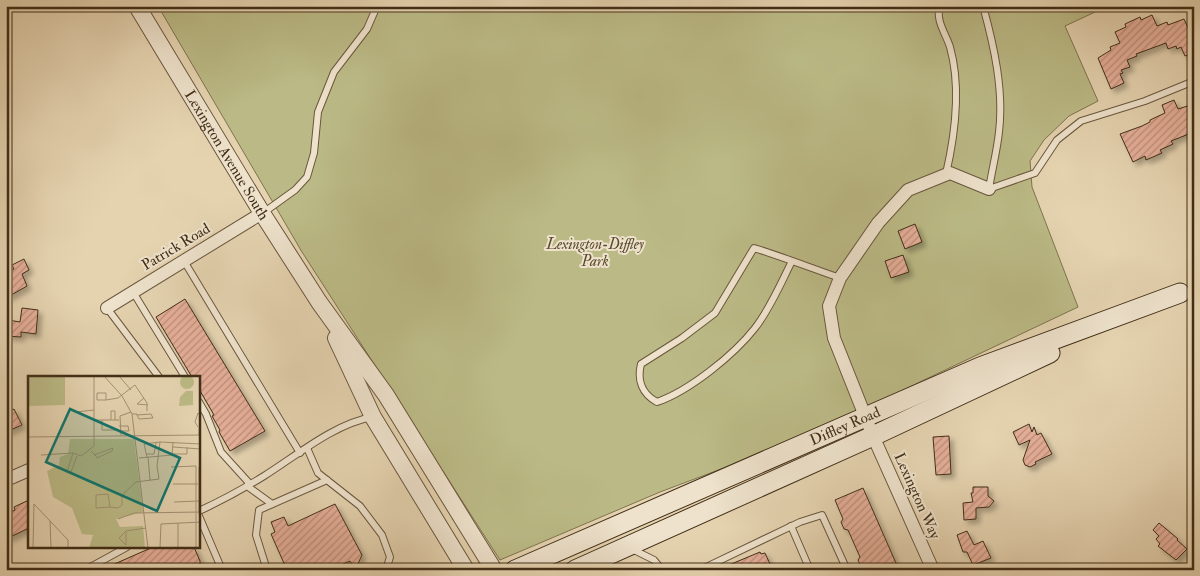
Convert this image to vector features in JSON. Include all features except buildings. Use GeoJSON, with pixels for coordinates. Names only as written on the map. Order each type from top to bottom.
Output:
{"type":"FeatureCollection","features":[{"type":"Feature","properties":{"kind":"main road","name":"Diffley Road"},"geometry":{"type":"LineString","coordinates":[[514,570],[980,367],[1187,289]]}},
{"type":"Feature","properties":{"kind":"main road","name":"Diffley Road"},"geometry":{"type":"LineString","coordinates":[[575,570],[873,436],[1187,289]]}},
{"type":"Feature","properties":{"kind":"street","name":"Lexington Avenue South"},"geometry":{"type":"LineString","coordinates":[[137,6],[262,213],[319,302],[386,395],[494,570]]}},
{"type":"Feature","properties":{"kind":"street"},"geometry":{"type":"LineString","coordinates":[[946,175],[950,173],[989,189]]}},
{"type":"Feature","properties":{"kind":"street","name":"Lexington Way"},"geometry":{"type":"LineString","coordinates":[[932,570],[873,436],[834,338],[830,306],[840,278],[878,222],[908,190],[946,175]]}},
{"type":"Feature","properties":{"kind":"street","name":"Patrick Road"},"geometry":{"type":"LineString","coordinates":[[107,308],[262,213]]}},
{"type":"Feature","properties":{"kind":"street","name":"Lexington Avenue South"},"geometry":{"type":"LineString","coordinates":[[319,302],[373,417],[466,570]]}},
{"type":"Feature","properties":{"kind":"street"},"geometry":{"type":"LineString","coordinates":[[6,480],[28,470]]}},
{"type":"Feature","properties":{"kind":"lane"},"geometry":{"type":"LineString","coordinates":[[262,213],[295,190],[307,177],[314,152],[318,112],[334,72],[367,29],[377,6]]}},
{"type":"Feature","properties":{"kind":"lane"},"geometry":{"type":"LineString","coordinates":[[940,6],[938,11],[950,47],[956,86],[953,144],[946,175]]}},
{"type":"Feature","properties":{"kind":"lane"},"geometry":{"type":"LineString","coordinates":[[983,6],[990,31],[999,82],[999,131],[989,189],[1036,173],[1057,140],[1080,121],[1145,101],[1194,80]]}},
{"type":"Feature","properties":{"kind":"lane"},"geometry":{"type":"LineString","coordinates":[[792,261],[755,328],[737,347],[700,379],[672,397],[657,402],[648,397],[640,384],[639,373],[641,364],[682,338],[715,313],[754,248],[792,261],[840,278]]}},
{"type":"Feature","properties":{"kind":"lane"},"geometry":{"type":"LineString","coordinates":[[184,261],[300,453]]}},
{"type":"Feature","properties":{"kind":"lane"},"geometry":{"type":"LineString","coordinates":[[133,292],[184,376]]}},
{"type":"Feature","properties":{"kind":"lane"},"geometry":{"type":"LineString","coordinates":[[107,308],[158,376]]}},
{"type":"Feature","properties":{"kind":"lane"},"geometry":{"type":"LineString","coordinates":[[200,404],[221,452],[248,485],[272,504]]}},
{"type":"Feature","properties":{"kind":"lane"},"geometry":{"type":"LineString","coordinates":[[200,511],[225,499],[307,448],[358,420],[373,417]]}},
{"type":"Feature","properties":{"kind":"lane"},"geometry":{"type":"LineString","coordinates":[[307,448],[318,473],[360,506],[382,535],[390,557],[386,570]]}},
{"type":"Feature","properties":{"kind":"lane"},"geometry":{"type":"LineString","coordinates":[[267,570],[256,535],[259,510],[327,480]]}},
{"type":"Feature","properties":{"kind":"lane"},"geometry":{"type":"LineString","coordinates":[[700,570],[791,526],[822,514],[847,570]]}},
{"type":"Feature","properties":{"kind":"lane"},"geometry":{"type":"LineString","coordinates":[[200,518],[222,570]]}},
{"type":"Feature","properties":{"kind":"lane"},"geometry":{"type":"LineString","coordinates":[[791,526],[810,570]]}},
{"type":"Feature","properties":{"kind":"lane"},"geometry":{"type":"LineString","coordinates":[[628,547],[654,560],[662,570]]}},
{"type":"Feature","properties":{"kind":"lane"},"geometry":{"type":"LineString","coordinates":[[85,570],[125,548]]}},
{"type":"Feature","properties":{"kind":"green space","name":"Lexington-Diffley Park"},"geometry":{"type":"Polygon","coordinates":[[[158,6],[1108,6],[1065,26],[1098,101],[1069,116],[1044,140],[1030,161],[1032,187],[1078,307],[844,418],[729,466],[660,492],[500,560],[302,252],[158,6]]]}}]}
